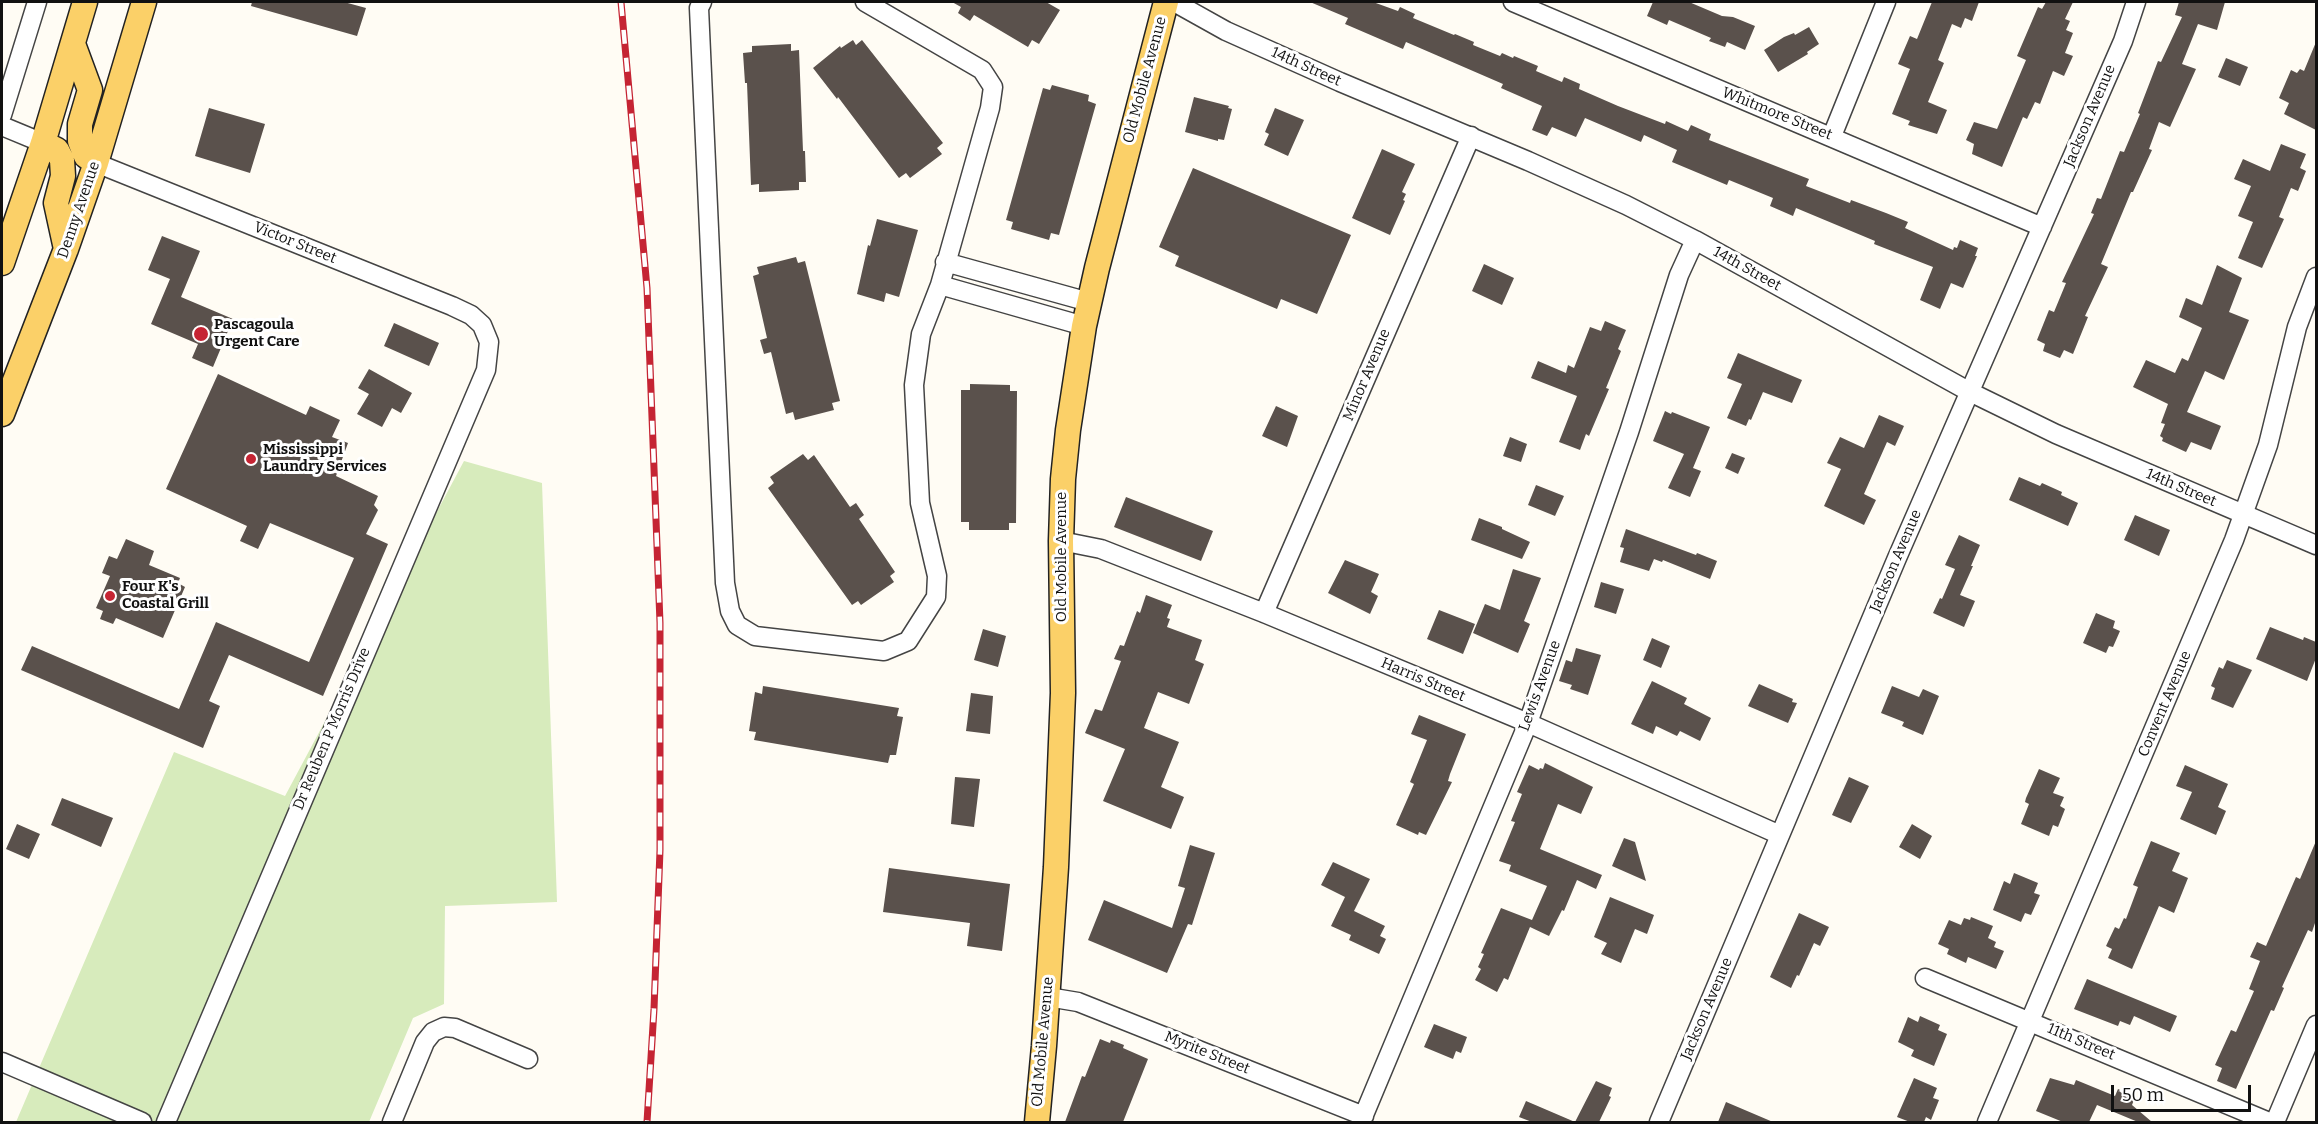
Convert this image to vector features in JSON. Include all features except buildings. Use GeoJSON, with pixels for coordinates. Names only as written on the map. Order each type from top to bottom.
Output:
{"type":"FeatureCollection","features":[{"type":"Feature","properties":{"kind":"main road"},"geometry":{"type":"LineString","coordinates":[[2,263],[43,143],[85,2]]}},
{"type":"Feature","properties":{"kind":"main road","name":"Denny Avenue"},"geometry":{"type":"LineString","coordinates":[[2,414],[66,249],[96,163],[144,2]]}},
{"type":"Feature","properties":{"kind":"main road","name":"Old Mobile Avenue"},"geometry":{"type":"LineString","coordinates":[[1036,1122],[1048,997],[1056,867],[1063,693],[1061,541],[1063,479],[1068,430],[1089,302],[1166,2]]}},
{"type":"Feature","properties":{"kind":"main road"},"geometry":{"type":"LineString","coordinates":[[73,44],[90,90],[80,124],[80,141],[86,156],[96,163]]}},
{"type":"Feature","properties":{"kind":"main road"},"geometry":{"type":"LineString","coordinates":[[43,143],[57,150],[62,160],[63,176],[56,203],[66,249]]}},
{"type":"Feature","properties":{"kind":"street"},"geometry":{"type":"LineString","coordinates":[[2,115],[36,2]]}},
{"type":"Feature","properties":{"kind":"street"},"geometry":{"type":"LineString","coordinates":[[702,2],[699,8],[699,20],[725,583],[730,611],[737,626],[755,636],[884,651],[908,642],[936,597],[937,576],[921,503],[914,385],[921,334],[940,285],[990,108],[993,87],[982,70],[865,2]]}},
{"type":"Feature","properties":{"kind":"street","name":"14th Street"},"geometry":{"type":"LineString","coordinates":[[1174,2],[1226,31],[1626,205],[1695,240],[1971,392],[2056,434],[2316,545]]}},
{"type":"Feature","properties":{"kind":"street","name":"Whitmore Street"},"geometry":{"type":"LineString","coordinates":[[1513,2],[2042,227]]}},
{"type":"Feature","properties":{"kind":"street"},"geometry":{"type":"LineString","coordinates":[[1832,136],[1886,2]]}},
{"type":"Feature","properties":{"kind":"street","name":"Jackson Avenue"},"geometry":{"type":"LineString","coordinates":[[1659,1122],[1897,558],[2123,41],[2136,2]]}},
{"type":"Feature","properties":{"kind":"street"},"geometry":{"type":"LineString","coordinates":[[2,126],[43,143]]}},
{"type":"Feature","properties":{"kind":"street","name":"Minor Avenue"},"geometry":{"type":"LineString","coordinates":[[1264,613],[1471,136]]}},
{"type":"Feature","properties":{"kind":"street","name":"Victor Street"},"geometry":{"type":"LineString","coordinates":[[96,163],[452,306],[471,315],[483,325],[487,333]]}},
{"type":"Feature","properties":{"kind":"street","name":"Lewis Avenue"},"geometry":{"type":"LineString","coordinates":[[1363,1119],[1528,723],[1629,432],[1679,275],[1695,240]]}},
{"type":"Feature","properties":{"kind":"street"},"geometry":{"type":"LineString","coordinates":[[945,262],[1089,302]]}},
{"type":"Feature","properties":{"kind":"street","name":"Convent Avenue"},"geometry":{"type":"LineString","coordinates":[[1987,1122],[2234,540],[2268,446],[2297,327],[2316,277]]}},
{"type":"Feature","properties":{"kind":"street"},"geometry":{"type":"LineString","coordinates":[[940,285],[1084,326]]}},
{"type":"Feature","properties":{"kind":"street","name":"Dr Reuben P Morris Drive"},"geometry":{"type":"LineString","coordinates":[[166,1122],[486,370],[489,342],[487,333]]}},
{"type":"Feature","properties":{"kind":"street","name":"Harris Street"},"geometry":{"type":"LineString","coordinates":[[1061,541],[1101,549],[1264,613],[1528,723],[1780,835]]}},
{"type":"Feature","properties":{"kind":"street","name":"11th Street"},"geometry":{"type":"LineString","coordinates":[[1925,978],[2270,1122]]}},
{"type":"Feature","properties":{"kind":"street","name":"Myrite Street"},"geometry":{"type":"LineString","coordinates":[[1048,997],[1078,1002],[1363,1119]]}},
{"type":"Feature","properties":{"kind":"street"},"geometry":{"type":"LineString","coordinates":[[2275,1122],[2316,1025]]}},
{"type":"Feature","properties":{"kind":"street"},"geometry":{"type":"LineString","coordinates":[[392,1122],[425,1042],[433,1032],[444,1027],[455,1028],[528,1059]]}},
{"type":"Feature","properties":{"kind":"street"},"geometry":{"type":"LineString","coordinates":[[2,1062],[142,1122]]}},
{"type":"Feature","properties":{"kind":"green space"},"geometry":{"type":"Polygon","coordinates":[[[464,461],[542,483],[557,902],[445,906],[444,1004],[413,1018],[369,1122],[16,1122],[174,752],[285,796],[464,461]]]}},
{"type":"Feature","properties":{"kind":"railway"},"geometry":{"type":"LineString","coordinates":[[621,2],[647,288],[660,623],[660,850],[647,1122]]}},
{"type":"Feature","properties":{"kind":"place","name":"Pascagoula Urgent Care"},"geometry":{"type":"Point","coordinates":[201,334]}},
{"type":"Feature","properties":{"kind":"place","name":"Mississippi Laundry Services"},"geometry":{"type":"Point","coordinates":[251,459]}},
{"type":"Feature","properties":{"kind":"place","name":"Four K's Coastal Grill"},"geometry":{"type":"Point","coordinates":[110,596]}}]}
